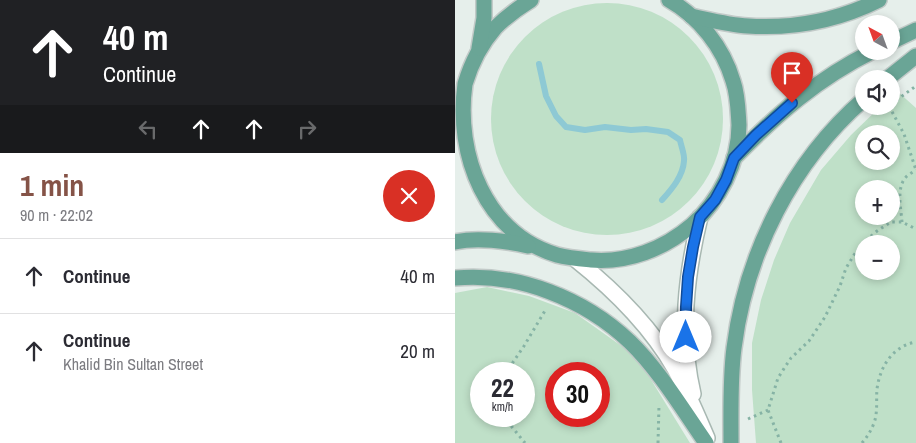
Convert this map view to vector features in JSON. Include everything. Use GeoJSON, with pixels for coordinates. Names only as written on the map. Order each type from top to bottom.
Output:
{"type":"FeatureCollection","features":[{"type":"Feature","properties":{"kind":"main road"},"geometry":{"type":"LineString","coordinates":[[479,51],[484,18],[484,0]]}},
{"type":"Feature","properties":{"kind":"main road"},"geometry":{"type":"LineString","coordinates":[[531,0],[514,11],[495,29],[479,51],[458,100],[461,147],[469,173],[481,197],[497,218],[517,235],[557,255],[575,259],[602,261],[629,258],[656,249],[679,236],[700,217],[719,193],[734,158],[739,132],[738,106],[733,81],[723,56],[710,35],[691,16],[669,0]]}},
{"type":"Feature","properties":{"kind":"main road"},"geometry":{"type":"LineString","coordinates":[[691,16],[747,26],[775,27],[825,20],[849,13],[879,0]]}},
{"type":"Feature","properties":{"kind":"main road"},"geometry":{"type":"LineString","coordinates":[[900,38],[916,30]]}},
{"type":"Feature","properties":{"kind":"main road"},"geometry":{"type":"LineString","coordinates":[[898,70],[916,56]]}},
{"type":"Feature","properties":{"kind":"main road"},"geometry":{"type":"LineString","coordinates":[[734,158],[779,113],[804,93],[857,60]]}},
{"type":"Feature","properties":{"kind":"main road"},"geometry":{"type":"LineString","coordinates":[[731,443],[733,348],[747,284],[758,252],[786,193],[804,166],[824,140],[855,107]]}},
{"type":"Feature","properties":{"kind":"main road"},"geometry":{"type":"LineString","coordinates":[[455,242],[478,240],[513,242],[540,248]]}},
{"type":"Feature","properties":{"kind":"main road"},"geometry":{"type":"LineString","coordinates":[[455,278],[489,278],[514,282],[554,294],[588,310],[631,343],[649,363],[707,443]]}},
{"type":"Feature","properties":{"kind":"street"},"geometry":{"type":"LineString","coordinates":[[697,415],[688,364],[686,307],[688,277],[700,217]]}},
{"type":"Feature","properties":{"kind":"street"},"geometry":{"type":"LineString","coordinates":[[575,259],[617,295],[643,324],[674,367],[697,415],[707,443]]}},
{"type":"Feature","properties":{"kind":"path"},"geometry":{"type":"LineString","coordinates":[[900,97],[916,86]]}},
{"type":"Feature","properties":{"kind":"path"},"geometry":{"type":"LineString","coordinates":[[894,115],[904,134],[916,170],[906,177],[902,184],[900,192],[901,222]]}},
{"type":"Feature","properties":{"kind":"path"},"geometry":{"type":"LineString","coordinates":[[781,443],[768,410],[779,378],[791,358],[809,341],[825,317],[854,255],[864,242],[891,222],[901,222],[916,229]]}},
{"type":"Feature","properties":{"kind":"path"},"geometry":{"type":"LineString","coordinates":[[513,362],[554,294]]}},
{"type":"Feature","properties":{"kind":"path"},"geometry":{"type":"LineString","coordinates":[[862,443],[869,434],[876,414],[878,380],[882,369],[888,358],[898,348],[916,342]]}},
{"type":"Feature","properties":{"kind":"path"},"geometry":{"type":"LineString","coordinates":[[658,443],[659,406],[669,390]]}},
{"type":"Feature","properties":{"kind":"path"},"geometry":{"type":"LineString","coordinates":[[512,427],[525,443]]}},
{"type":"Feature","properties":{"kind":"green space"},"geometry":{"type":"Polygon","coordinates":[[[596,3],[618,3],[641,8],[662,17],[681,29],[697,45],[709,64],[718,85],[723,108],[721,142],[709,174],[697,193],[681,209],[662,221],[641,230],[618,235],[596,235],[573,230],[552,221],[533,209],[517,193],[505,174],[496,153],[491,130],[491,108],[496,85],[505,64],[517,45],[533,29],[552,17],[573,8],[596,3]]]}},
{"type":"Feature","properties":{"kind":"green space"},"geometry":{"type":"Polygon","coordinates":[[[900,94],[916,108],[916,443],[756,443],[752,390],[752,343],[761,300],[774,260],[790,223],[821,170],[855,131],[855,170],[900,170],[900,125],[861,125],[872,115],[900,115],[900,94]]]}},
{"type":"Feature","properties":{"kind":"green space"},"geometry":{"type":"Polygon","coordinates":[[[487,287],[529,296],[575,313],[637,357],[690,443],[455,443],[455,293],[487,287]]]}},
{"type":"Feature","properties":{"kind":"waterway"},"geometry":{"type":"LineString","coordinates":[[539,64],[546,96],[556,116],[566,127],[585,130],[605,127],[631,130],[646,129],[668,132],[680,140],[684,156],[682,172],[662,200]]}},
{"type":"Feature","properties":{"kind":"route"},"geometry":{"type":"LineString","coordinates":[[686,337],[688,277],[700,217],[715,200],[726,180],[734,158],[779,113],[792,103]]}}]}
